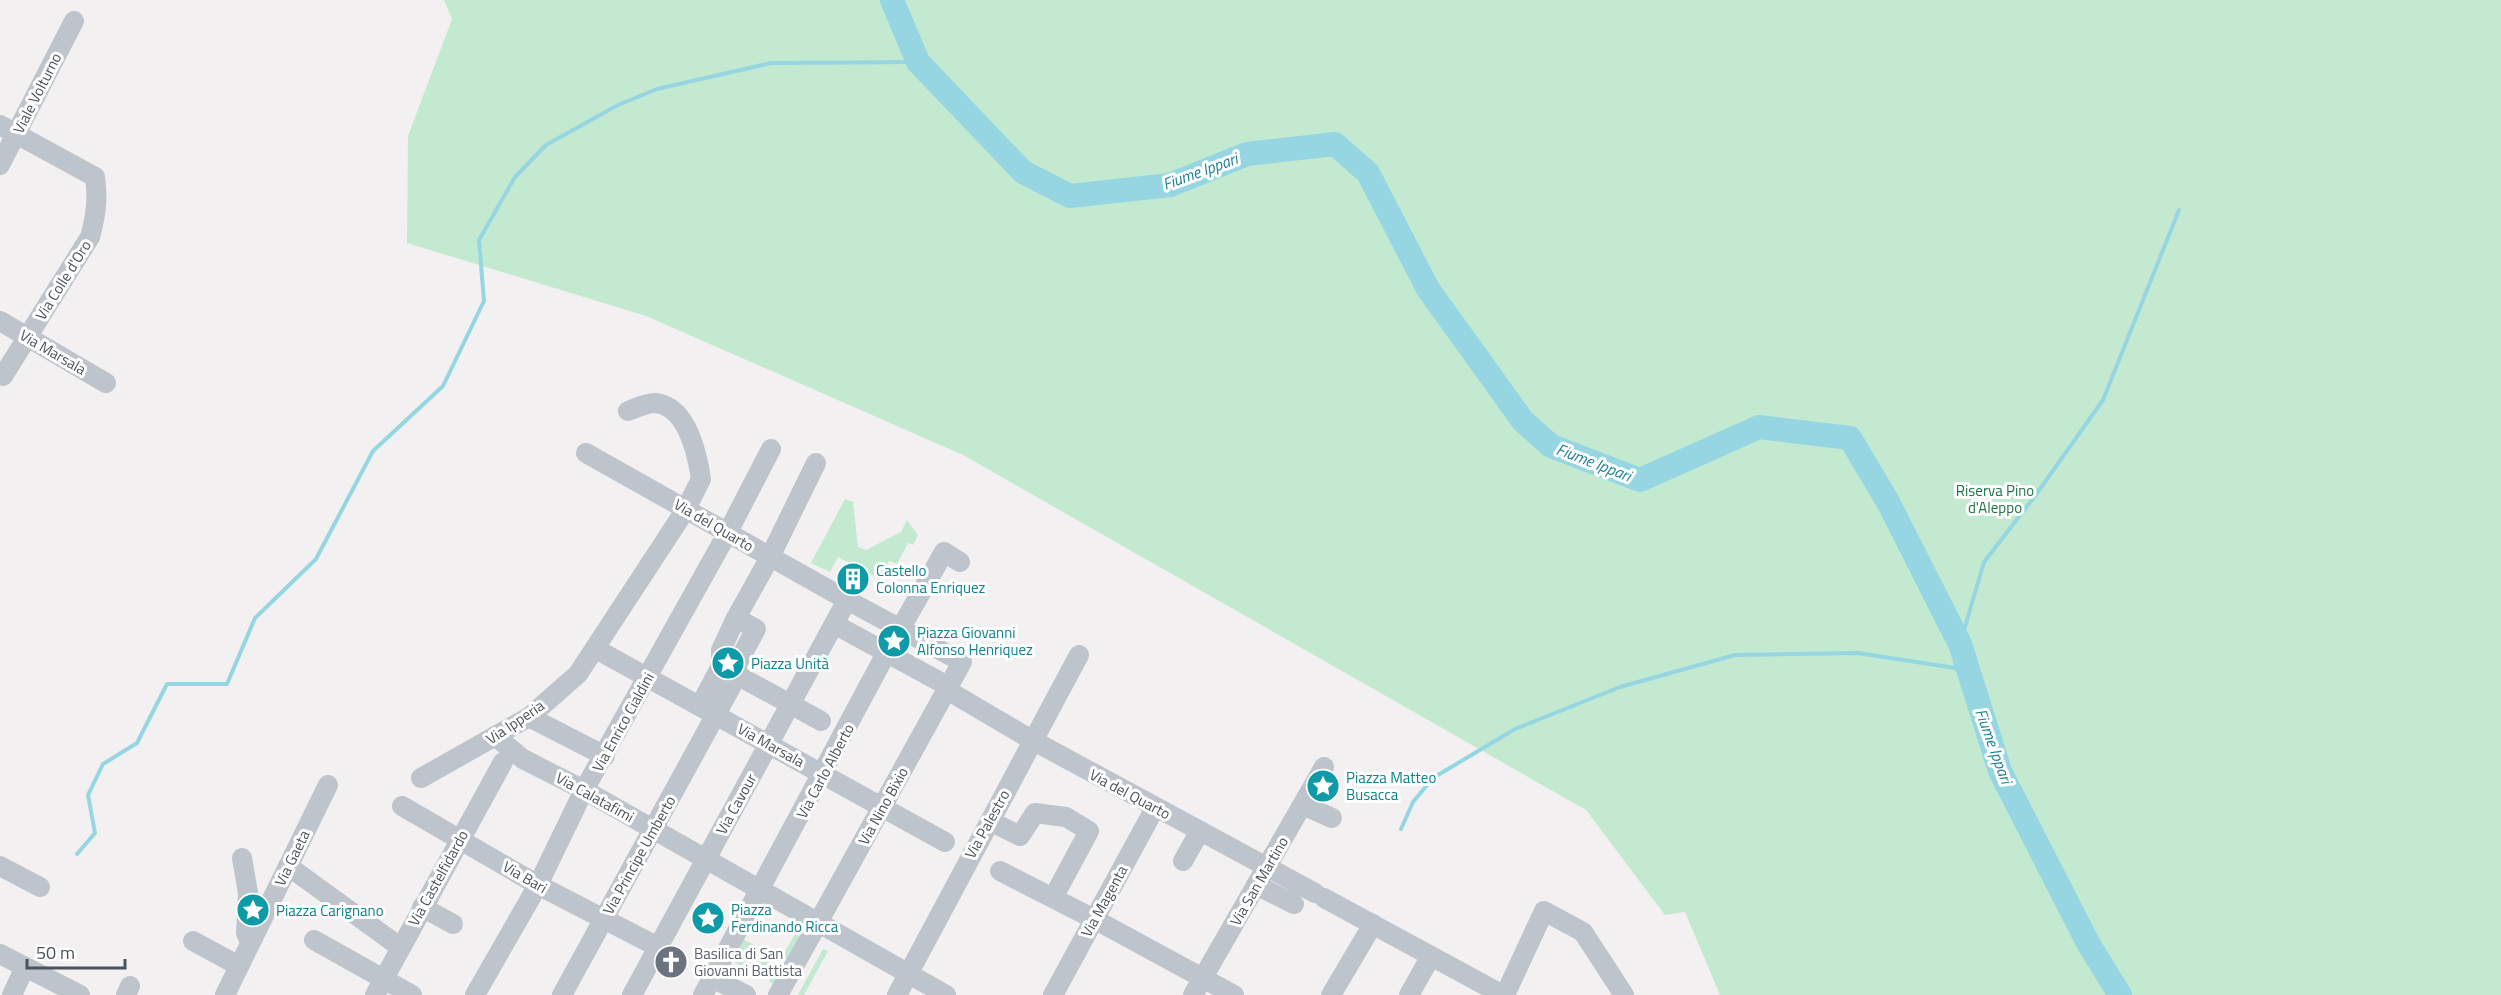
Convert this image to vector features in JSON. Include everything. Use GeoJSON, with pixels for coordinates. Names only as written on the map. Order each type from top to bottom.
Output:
{"type":"FeatureCollection","features":[{"type":"Feature","properties":{"kind":"street","name":"Viale Volturno"},"geometry":{"type":"LineString","coordinates":[[0,165],[8,129],[74,21]]}},
{"type":"Feature","properties":{"kind":"street","name":"Via Colle d'Oro"},"geometry":{"type":"LineString","coordinates":[[3,376],[90,237],[97,212],[95,177],[8,129]]}},
{"type":"Feature","properties":{"kind":"street","name":"Via Marsala"},"geometry":{"type":"LineString","coordinates":[[0,321],[106,382]]}},
{"type":"Feature","properties":{"kind":"street","name":"Via Ipperia"},"geometry":{"type":"LineString","coordinates":[[420,778],[529,717],[578,674],[686,509],[701,478],[687,426],[666,407],[655,403],[628,411]]}},
{"type":"Feature","properties":{"kind":"street","name":"Via Enrico Cialdini"},"geometry":{"type":"LineString","coordinates":[[475,995],[538,885],[584,790],[728,532],[771,449]]}},
{"type":"Feature","properties":{"kind":"street","name":"Via del Quarto"},"geometry":{"type":"LineString","coordinates":[[586,453],[844,598],[903,625]]}},
{"type":"Feature","properties":{"kind":"street","name":"Via Principe Umberto"},"geometry":{"type":"LineString","coordinates":[[562,995],[653,829],[708,711],[733,673],[721,650],[816,463]]}},
{"type":"Feature","properties":{"kind":"street"},"geometry":{"type":"LineString","coordinates":[[903,625],[944,552],[960,562]]}},
{"type":"Feature","properties":{"kind":"street","name":"Via Cavour"},"geometry":{"type":"LineString","coordinates":[[655,946],[791,705],[832,628],[844,598]]}},
{"type":"Feature","properties":{"kind":"street","name":"Via Carlo Alberto"},"geometry":{"type":"LineString","coordinates":[[711,984],[903,625]]}},
{"type":"Feature","properties":{"kind":"street","name":"Via Nino Bixio"},"geometry":{"type":"LineString","coordinates":[[778,995],[962,662],[903,625]]}},
{"type":"Feature","properties":{"kind":"street","name":"Via del Quarto"},"geometry":{"type":"LineString","coordinates":[[832,628],[885,657],[944,684],[947,690],[1032,740],[1200,831],[1261,877],[1320,896],[1504,995]]}},
{"type":"Feature","properties":{"kind":"street","name":"Via Marsala"},"geometry":{"type":"LineString","coordinates":[[596,649],[945,842]]}},
{"type":"Feature","properties":{"kind":"street","name":"Via Palestro"},"geometry":{"type":"LineString","coordinates":[[897,995],[1079,655]]}},
{"type":"Feature","properties":{"kind":"street"},"geometry":{"type":"LineString","coordinates":[[733,673],[821,721]]}},
{"type":"Feature","properties":{"kind":"street"},"geometry":{"type":"LineString","coordinates":[[529,717],[605,756]]}},
{"type":"Feature","properties":{"kind":"street","name":"Via Calatafimi"},"geometry":{"type":"LineString","coordinates":[[495,736],[523,759],[764,888]]}},
{"type":"Feature","properties":{"kind":"street","name":"Via Castelfidardo"},"geometry":{"type":"LineString","coordinates":[[379,987],[459,838],[503,762]]}},
{"type":"Feature","properties":{"kind":"street","name":"Via San Martino"},"geometry":{"type":"LineString","coordinates":[[1198,986],[1324,767]]}},
{"type":"Feature","properties":{"kind":"street","name":"Via Gaeta"},"geometry":{"type":"LineString","coordinates":[[225,995],[328,785]]}},
{"type":"Feature","properties":{"kind":"street"},"geometry":{"type":"LineString","coordinates":[[1303,805],[1332,818]]}},
{"type":"Feature","properties":{"kind":"street","name":"Via Bari"},"geometry":{"type":"LineString","coordinates":[[402,806],[538,885],[655,946]]}},
{"type":"Feature","properties":{"kind":"street","name":"Via Magenta"},"geometry":{"type":"LineString","coordinates":[[1053,995],[1155,808]]}},
{"type":"Feature","properties":{"kind":"street"},"geometry":{"type":"LineString","coordinates":[[990,821],[1020,836],[1035,813],[1066,817],[1089,831],[1053,898]]}},
{"type":"Feature","properties":{"kind":"street"},"geometry":{"type":"LineString","coordinates":[[1183,861],[1200,831]]}},
{"type":"Feature","properties":{"kind":"street"},"geometry":{"type":"LineString","coordinates":[[243,858],[248,893],[246,933],[252,940]]}},
{"type":"Feature","properties":{"kind":"street"},"geometry":{"type":"LineString","coordinates":[[0,866],[40,887]]}},
{"type":"Feature","properties":{"kind":"street"},"geometry":{"type":"LineString","coordinates":[[288,866],[400,947]]}},
{"type":"Feature","properties":{"kind":"street"},"geometry":{"type":"LineString","coordinates":[[1000,871],[1094,919],[1198,986],[1234,995]]}},
{"type":"Feature","properties":{"kind":"street"},"geometry":{"type":"LineString","coordinates":[[1261,877],[1294,904]]}},
{"type":"Feature","properties":{"kind":"street"},"geometry":{"type":"LineString","coordinates":[[764,888],[818,922],[946,995]]}},
{"type":"Feature","properties":{"kind":"street"},"geometry":{"type":"LineString","coordinates":[[422,907],[453,924]]}},
{"type":"Feature","properties":{"kind":"street"},"geometry":{"type":"LineString","coordinates":[[1504,995],[1544,911],[1583,933],[1624,995]]}},
{"type":"Feature","properties":{"kind":"street"},"geometry":{"type":"LineString","coordinates":[[1331,995],[1373,924]]}},
{"type":"Feature","properties":{"kind":"street"},"geometry":{"type":"LineString","coordinates":[[314,940],[379,987],[412,995]]}},
{"type":"Feature","properties":{"kind":"street"},"geometry":{"type":"LineString","coordinates":[[193,941],[239,966]]}},
{"type":"Feature","properties":{"kind":"street"},"geometry":{"type":"LineString","coordinates":[[632,995],[655,946]]}},
{"type":"Feature","properties":{"kind":"street"},"geometry":{"type":"LineString","coordinates":[[0,954],[80,995]]}},
{"type":"Feature","properties":{"kind":"street"},"geometry":{"type":"LineString","coordinates":[[1409,995],[1431,956]]}},
{"type":"Feature","properties":{"kind":"street"},"geometry":{"type":"LineString","coordinates":[[12,995],[25,967]]}},
{"type":"Feature","properties":{"kind":"street"},"geometry":{"type":"LineString","coordinates":[[711,984],[746,995]]}},
{"type":"Feature","properties":{"kind":"green space","name":"Riserva Pino d'Aleppo"},"geometry":{"type":"Polygon","coordinates":[[[444,0],[2501,0],[2501,995],[1720,995],[1685,912],[1665,915],[1586,810],[963,455],[646,316],[407,243],[408,136],[452,19],[444,0]]]}},
{"type":"Feature","properties":{"kind":"green space"},"geometry":{"type":"Polygon","coordinates":[[[845,499],[853,502],[858,547],[866,550],[901,532],[907,520],[918,535],[913,545],[908,543],[897,564],[889,561],[880,579],[838,557],[830,572],[811,563],[845,499]]]}},
{"type":"Feature","properties":{"kind":"green space"},"geometry":{"type":"Polygon","coordinates":[[[795,934],[799,936],[773,984],[769,981],[795,934]]]}},
{"type":"Feature","properties":{"kind":"green space"},"geometry":{"type":"Polygon","coordinates":[[[741,938],[774,956],[762,978],[729,959],[741,938]]]}},
{"type":"Feature","properties":{"kind":"green space"},"geometry":{"type":"Polygon","coordinates":[[[823,949],[828,951],[804,995],[798,995],[823,949]]]}},
{"type":"Feature","properties":{"kind":"waterway","name":"Fiume Ippari"},"geometry":{"type":"LineString","coordinates":[[892,0],[918,62],[1023,172],[1070,196],[1170,185],[1247,154],[1335,144],[1368,173],[1428,289],[1523,421],[1551,446],[1640,480],[1759,427],[1850,438],[1888,502],[1960,644],[2000,771],[2088,943],[2120,995]]}},
{"type":"Feature","properties":{"kind":"waterway"},"geometry":{"type":"LineString","coordinates":[[77,854],[95,833],[88,795],[103,764],[137,743],[167,684],[227,684],[255,618],[316,559],[373,451],[443,386],[484,301],[479,240],[515,177],[546,145],[618,105],[657,89],[771,63],[918,62]]}},
{"type":"Feature","properties":{"kind":"waterway"},"geometry":{"type":"LineString","coordinates":[[1960,644],[1984,562],[2035,496],[2103,400],[2179,210]]}},
{"type":"Feature","properties":{"kind":"waterway"},"geometry":{"type":"LineString","coordinates":[[1401,829],[1413,802],[1433,778],[1515,729],[1620,687],[1735,655],[1858,653],[1968,670]]}},
{"type":"Feature","properties":{"kind":"place","name":"Castello Colonna Enriquez"},"geometry":{"type":"Point","coordinates":[853,579]}},
{"type":"Feature","properties":{"kind":"place","name":"Piazza Giovanni Alfonso Henriquez"},"geometry":{"type":"Point","coordinates":[894,641]}},
{"type":"Feature","properties":{"kind":"place","name":"Piazza Unità"},"geometry":{"type":"Point","coordinates":[728,663]}},
{"type":"Feature","properties":{"kind":"place","name":"Piazza Matteo Busacca"},"geometry":{"type":"Point","coordinates":[1323,786]}},
{"type":"Feature","properties":{"kind":"place","name":"Piazza Carignano"},"geometry":{"type":"Point","coordinates":[253,910]}},
{"type":"Feature","properties":{"kind":"place","name":"Piazza Ferdinando Ricca"},"geometry":{"type":"Point","coordinates":[708,918]}},
{"type":"Feature","properties":{"kind":"place","name":"Basilica di San Giovanni Battista"},"geometry":{"type":"Point","coordinates":[671,962]}}]}
